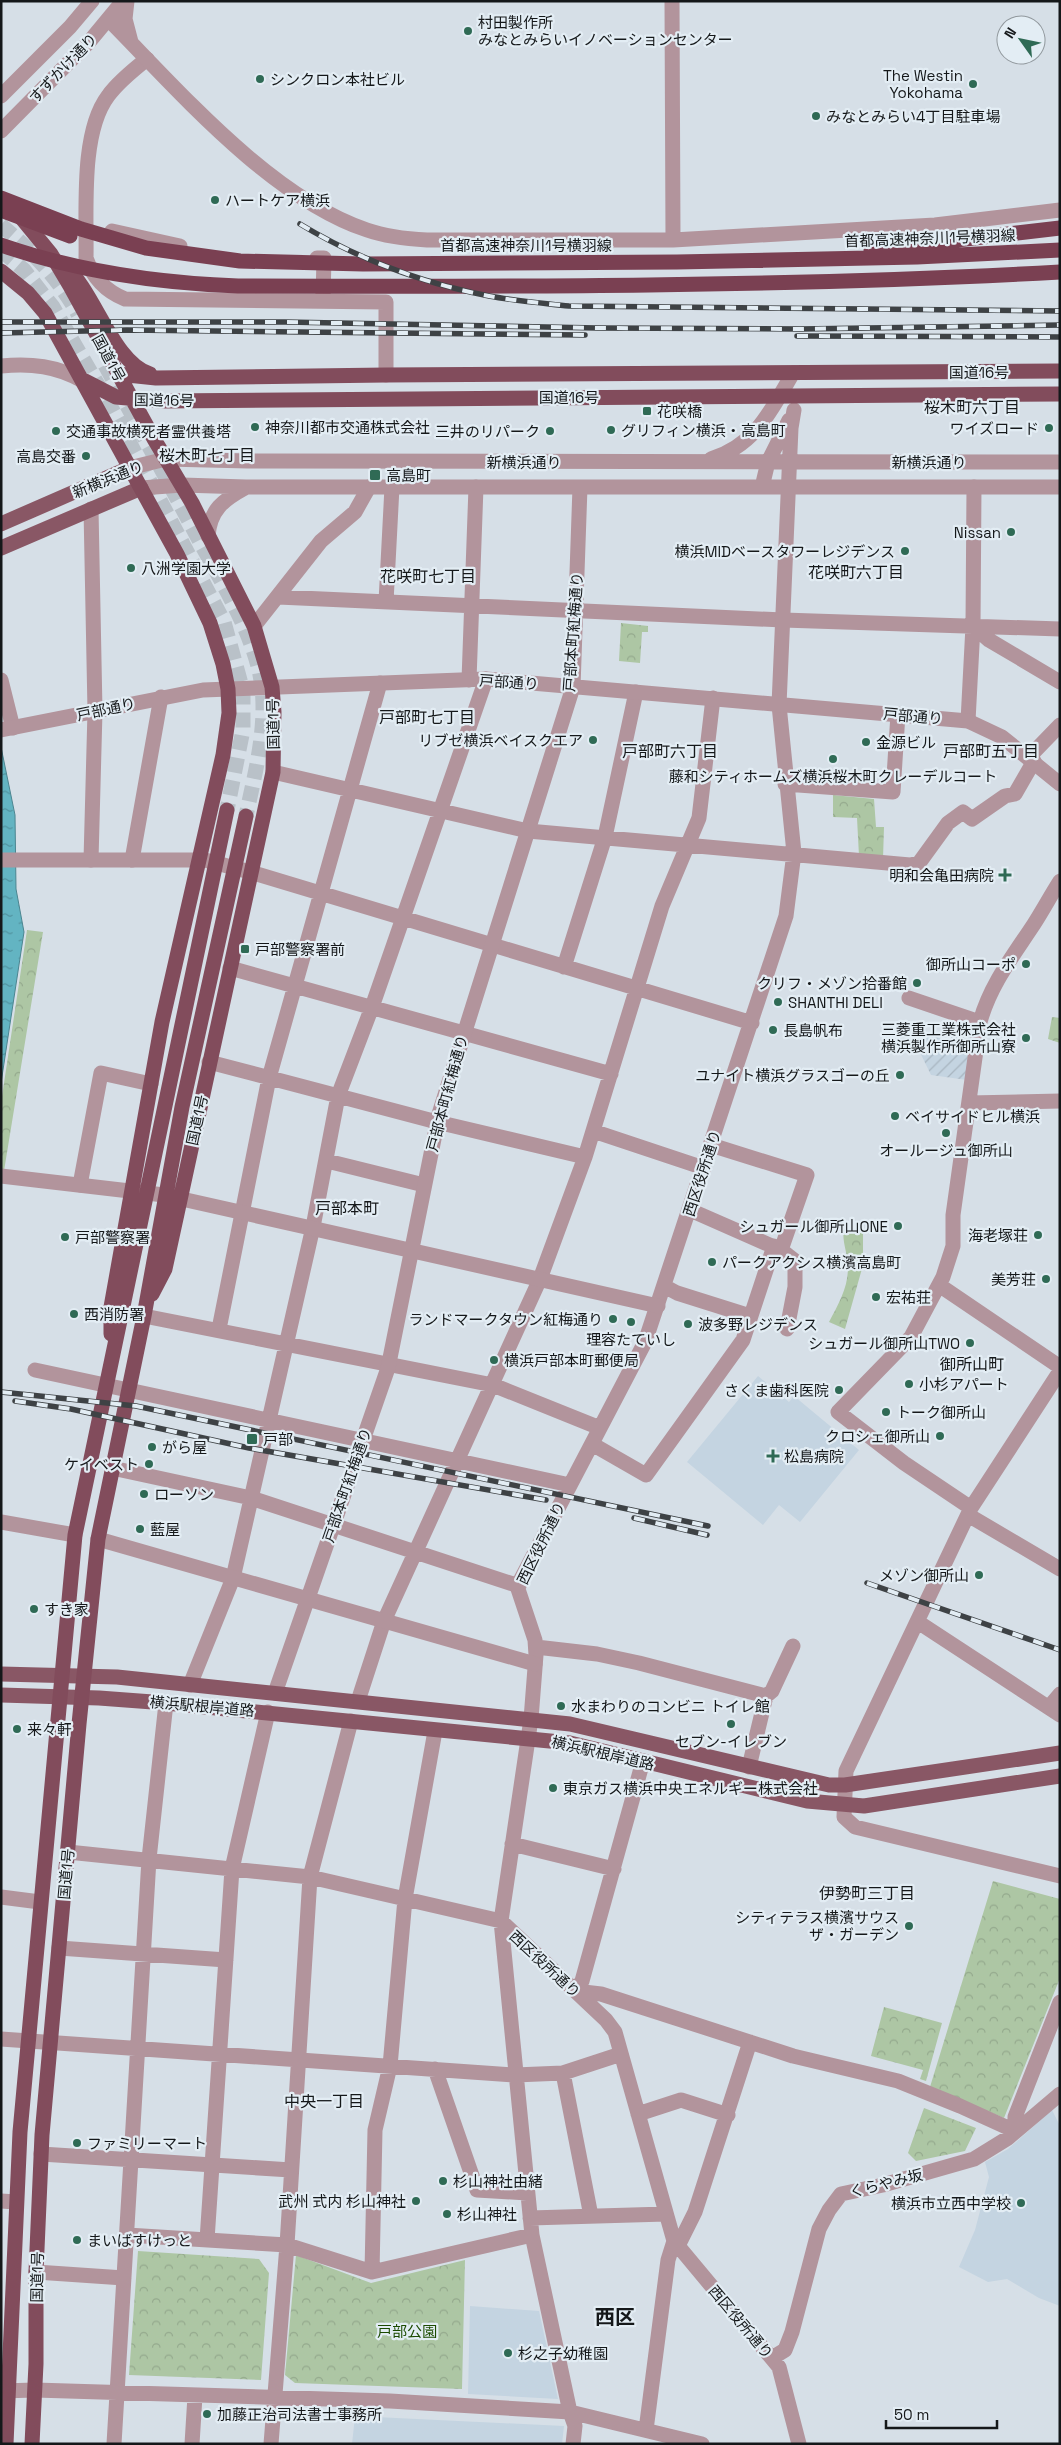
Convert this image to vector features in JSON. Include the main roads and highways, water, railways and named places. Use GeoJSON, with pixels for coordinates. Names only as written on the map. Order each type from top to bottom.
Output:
{"type":"FeatureCollection","features":[{"type":"Feature","properties":{"kind":"highway","name":"国道1号"},"geometry":{"type":"LineString","coordinates":[[1,197],[12,205],[51,254],[166,460],[182,485],[254,626],[272,687],[274,712],[273,772],[247,870],[230,968],[165,1269],[145,1312]]}},
{"type":"Feature","properties":{"kind":"highway","name":"首都高速神奈川1号横羽線"},"geometry":{"type":"LineString","coordinates":[[1,197],[82,229],[136,245],[174,253],[240,261],[362,264],[785,260],[917,257],[1060,250]]}},
{"type":"Feature","properties":{"kind":"highway"},"geometry":{"type":"LineString","coordinates":[[1,210],[83,240],[122,250],[177,260],[240,261]]}},
{"type":"Feature","properties":{"kind":"highway"},"geometry":{"type":"LineString","coordinates":[[785,260],[1060,228]]}},
{"type":"Feature","properties":{"kind":"highway"},"geometry":{"type":"LineString","coordinates":[[1,245],[98,273],[168,283],[199,285],[372,286],[918,280],[1060,282]]}},
{"type":"Feature","properties":{"kind":"highway"},"geometry":{"type":"LineString","coordinates":[[51,254],[80,282],[126,360],[141,372],[170,378]]}},
{"type":"Feature","properties":{"kind":"highway","name":"国道1号"},"geometry":{"type":"LineString","coordinates":[[1,271],[28,293],[45,314],[177,554],[210,623],[223,664],[228,689],[229,713],[223,755],[202,861],[151,1084],[139,1191]]}},
{"type":"Feature","properties":{"kind":"highway"},"geometry":{"type":"LineString","coordinates":[[918,280],[1060,272]]}},
{"type":"Feature","properties":{"kind":"highway","name":"国道16号"},"geometry":{"type":"LineString","coordinates":[[118,374],[170,378],[1060,371]]}},
{"type":"Feature","properties":{"kind":"highway","name":"国道16号"},"geometry":{"type":"LineString","coordinates":[[83,381],[116,397],[132,400],[1060,394]]}},
{"type":"Feature","properties":{"kind":"highway","name":"国道1号"},"geometry":{"type":"LineString","coordinates":[[6,2444],[5,2374],[8,2201],[28,2040],[75,1535],[111,1363],[110,1307],[139,1191],[227,810]]}},
{"type":"Feature","properties":{"kind":"highway","name":"国道1号"},"geometry":{"type":"LineString","coordinates":[[32,2444],[41,2154],[98,1539],[145,1312],[164,1195],[246,816]]}},
{"type":"Feature","properties":{"kind":"main road","name":"新横浜通り"},"geometry":{"type":"LineString","coordinates":[[1,524],[129,468]]}},
{"type":"Feature","properties":{"kind":"main road","name":"新横浜通り"},"geometry":{"type":"LineString","coordinates":[[1,548],[141,488]]}},
{"type":"Feature","properties":{"kind":"main road","name":"横浜駅根岸道路"},"geometry":{"type":"LineString","coordinates":[[1,1674],[84,1675],[190,1684],[570,1724],[814,1783],[845,1785],[1060,1753]]}},
{"type":"Feature","properties":{"kind":"main road","name":"横浜駅根岸道路"},"geometry":{"type":"LineString","coordinates":[[1,1696],[59,1696],[166,1703],[570,1743],[807,1801],[843,1806],[864,1806],[1060,1776]]}},
{"type":"Feature","properties":{"kind":"water"},"geometry":{"type":"Polygon","coordinates":[[[1,747],[15,815],[16,889],[24,932],[1,1083],[1,747]]]}},
{"type":"Feature","properties":{"kind":"tunnel"},"geometry":{"type":"LineString","coordinates":[[1,225],[44,266],[78,314]]}},
{"type":"Feature","properties":{"kind":"tunnel"},"geometry":{"type":"LineString","coordinates":[[1,250],[24,270],[53,307],[112,409],[224,622],[243,691],[243,730],[227,810]]}},
{"type":"Feature","properties":{"kind":"tunnel"},"geometry":{"type":"LineString","coordinates":[[105,365],[225,589],[254,653],[259,670],[263,706],[260,743],[246,816]]}},
{"type":"Feature","properties":{"kind":"railway"},"geometry":{"type":"LineString","coordinates":[[300,224],[368,259],[415,277],[464,291],[529,302],[569,306],[1060,311]]}},
{"type":"Feature","properties":{"kind":"railway"},"geometry":{"type":"LineString","coordinates":[[1,322],[285,322],[597,328],[800,329],[1060,325]]}},
{"type":"Feature","properties":{"kind":"railway"},"geometry":{"type":"LineString","coordinates":[[1,333],[127,330],[585,335]]}},
{"type":"Feature","properties":{"kind":"railway"},"geometry":{"type":"LineString","coordinates":[[797,336],[1060,337]]}},
{"type":"Feature","properties":{"kind":"railway"},"geometry":{"type":"LineString","coordinates":[[1,1392],[136,1406],[708,1526]]}},
{"type":"Feature","properties":{"kind":"railway"},"geometry":{"type":"LineString","coordinates":[[15,1401],[71,1409],[249,1448],[546,1500]]}},
{"type":"Feature","properties":{"kind":"railway"},"geometry":{"type":"LineString","coordinates":[[634,1518],[707,1535]]}},
{"type":"Feature","properties":{"kind":"railway"},"geometry":{"type":"LineString","coordinates":[[867,1583],[1060,1650]]}},
{"type":"Feature","properties":{"kind":"place","name":"村田製作所 みなとみらいイノベーションセンター"},"geometry":{"type":"Point","coordinates":[468,31]}},
{"type":"Feature","properties":{"kind":"place","name":"シンクロン本社ビル"},"geometry":{"type":"Point","coordinates":[260,79]}},
{"type":"Feature","properties":{"kind":"place","name":"The Westin Yokohama"},"geometry":{"type":"Point","coordinates":[973,84]}},
{"type":"Feature","properties":{"kind":"place","name":"みなとみらい4丁目駐車場"},"geometry":{"type":"Point","coordinates":[816,116]}},
{"type":"Feature","properties":{"kind":"place","name":"ハートケア横浜"},"geometry":{"type":"Point","coordinates":[215,200]}},
{"type":"Feature","properties":{"kind":"place","name":"花咲橋"},"geometry":{"type":"Point","coordinates":[647,411]}},
{"type":"Feature","properties":{"kind":"place","name":"神奈川都市交通株式会社"},"geometry":{"type":"Point","coordinates":[255,427]}},
{"type":"Feature","properties":{"kind":"place","name":"ワイズロード"},"geometry":{"type":"Point","coordinates":[1049,428]}},
{"type":"Feature","properties":{"kind":"place","name":"グリフィン横浜・高島町"},"geometry":{"type":"Point","coordinates":[611,430]}},
{"type":"Feature","properties":{"kind":"place","name":"交通事故横死者霊供養塔"},"geometry":{"type":"Point","coordinates":[56,431]}},
{"type":"Feature","properties":{"kind":"place","name":"三井のリパーク"},"geometry":{"type":"Point","coordinates":[550,431]}},
{"type":"Feature","properties":{"kind":"place","name":"高島交番"},"geometry":{"type":"Point","coordinates":[86,456]}},
{"type":"Feature","properties":{"kind":"place","name":"高島町"},"geometry":{"type":"Point","coordinates":[375,475]}},
{"type":"Feature","properties":{"kind":"place","name":"Nissan"},"geometry":{"type":"Point","coordinates":[1011,532]}},
{"type":"Feature","properties":{"kind":"place","name":"横浜MIDベースタワーレジデンス"},"geometry":{"type":"Point","coordinates":[905,551]}},
{"type":"Feature","properties":{"kind":"place","name":"八洲学園大学"},"geometry":{"type":"Point","coordinates":[131,568]}},
{"type":"Feature","properties":{"kind":"place","name":"リブゼ横浜ベイスクエア"},"geometry":{"type":"Point","coordinates":[593,740]}},
{"type":"Feature","properties":{"kind":"place","name":"金源ビル"},"geometry":{"type":"Point","coordinates":[866,742]}},
{"type":"Feature","properties":{"kind":"place","name":"藤和シティホームズ横浜桜木町クレーデルコート"},"geometry":{"type":"Point","coordinates":[833,759]}},
{"type":"Feature","properties":{"kind":"place","name":"明和会亀田病院"},"geometry":{"type":"Point","coordinates":[1005,875]}},
{"type":"Feature","properties":{"kind":"place","name":"戸部警察署前"},"geometry":{"type":"Point","coordinates":[245,949]}},
{"type":"Feature","properties":{"kind":"place","name":"御所山コーポ"},"geometry":{"type":"Point","coordinates":[1026,964]}},
{"type":"Feature","properties":{"kind":"place","name":"クリフ・メゾン拾番館"},"geometry":{"type":"Point","coordinates":[917,983]}},
{"type":"Feature","properties":{"kind":"place","name":"SHANTHI DELI"},"geometry":{"type":"Point","coordinates":[778,1002]}},
{"type":"Feature","properties":{"kind":"place","name":"長島帆布"},"geometry":{"type":"Point","coordinates":[773,1030]}},
{"type":"Feature","properties":{"kind":"place","name":"三菱重工業株式会社 横浜製作所御所山寮"},"geometry":{"type":"Point","coordinates":[1026,1038]}},
{"type":"Feature","properties":{"kind":"place","name":"ユナイト横浜グラスゴーの丘"},"geometry":{"type":"Point","coordinates":[900,1075]}},
{"type":"Feature","properties":{"kind":"place","name":"ベイサイドヒル横浜"},"geometry":{"type":"Point","coordinates":[895,1116]}},
{"type":"Feature","properties":{"kind":"place","name":"オールージュ御所山"},"geometry":{"type":"Point","coordinates":[946,1133]}},
{"type":"Feature","properties":{"kind":"place","name":"シュガール御所山ONE"},"geometry":{"type":"Point","coordinates":[898,1226]}},
{"type":"Feature","properties":{"kind":"place","name":"海老塚荘"},"geometry":{"type":"Point","coordinates":[1038,1235]}},
{"type":"Feature","properties":{"kind":"place","name":"戸部警察署"},"geometry":{"type":"Point","coordinates":[65,1237]}},
{"type":"Feature","properties":{"kind":"place","name":"パークアクシス横濱高島町"},"geometry":{"type":"Point","coordinates":[712,1262]}},
{"type":"Feature","properties":{"kind":"place","name":"美芳荘"},"geometry":{"type":"Point","coordinates":[1046,1279]}},
{"type":"Feature","properties":{"kind":"place","name":"宏祐荘"},"geometry":{"type":"Point","coordinates":[876,1297]}},
{"type":"Feature","properties":{"kind":"place","name":"西消防署"},"geometry":{"type":"Point","coordinates":[74,1314]}},
{"type":"Feature","properties":{"kind":"place","name":"ランドマークタウン紅梅通り"},"geometry":{"type":"Point","coordinates":[613,1319]}},
{"type":"Feature","properties":{"kind":"place","name":"理容たていし"},"geometry":{"type":"Point","coordinates":[631,1322]}},
{"type":"Feature","properties":{"kind":"place","name":"波多野レジデンス"},"geometry":{"type":"Point","coordinates":[688,1324]}},
{"type":"Feature","properties":{"kind":"place","name":"シュガール御所山TWO"},"geometry":{"type":"Point","coordinates":[970,1343]}},
{"type":"Feature","properties":{"kind":"place","name":"横浜戸部本町郵便局"},"geometry":{"type":"Point","coordinates":[494,1360]}},
{"type":"Feature","properties":{"kind":"place","name":"小杉アパート"},"geometry":{"type":"Point","coordinates":[909,1384]}},
{"type":"Feature","properties":{"kind":"place","name":"さくま歯科医院"},"geometry":{"type":"Point","coordinates":[839,1390]}},
{"type":"Feature","properties":{"kind":"place","name":"トーク御所山"},"geometry":{"type":"Point","coordinates":[886,1412]}},
{"type":"Feature","properties":{"kind":"place","name":"クロシェ御所山"},"geometry":{"type":"Point","coordinates":[940,1436]}},
{"type":"Feature","properties":{"kind":"place","name":"戸部"},"geometry":{"type":"Point","coordinates":[252,1439]}},
{"type":"Feature","properties":{"kind":"place","name":"がら屋"},"geometry":{"type":"Point","coordinates":[152,1447]}},
{"type":"Feature","properties":{"kind":"place","name":"松島病院"},"geometry":{"type":"Point","coordinates":[773,1456]}},
{"type":"Feature","properties":{"kind":"place","name":"ケイベスト"},"geometry":{"type":"Point","coordinates":[149,1464]}},
{"type":"Feature","properties":{"kind":"place","name":"ローソン"},"geometry":{"type":"Point","coordinates":[144,1494]}},
{"type":"Feature","properties":{"kind":"place","name":"藍屋"},"geometry":{"type":"Point","coordinates":[140,1529]}},
{"type":"Feature","properties":{"kind":"place","name":"メゾン御所山"},"geometry":{"type":"Point","coordinates":[979,1575]}},
{"type":"Feature","properties":{"kind":"place","name":"すき家"},"geometry":{"type":"Point","coordinates":[34,1609]}},
{"type":"Feature","properties":{"kind":"place","name":"水まわりのコンビニ トイレ館"},"geometry":{"type":"Point","coordinates":[561,1706]}},
{"type":"Feature","properties":{"kind":"place","name":"セブン-イレブン"},"geometry":{"type":"Point","coordinates":[731,1724]}},
{"type":"Feature","properties":{"kind":"place","name":"来々軒"},"geometry":{"type":"Point","coordinates":[17,1729]}},
{"type":"Feature","properties":{"kind":"place","name":"東京ガス横浜中央エネルギー株式会社"},"geometry":{"type":"Point","coordinates":[553,1788]}},
{"type":"Feature","properties":{"kind":"place","name":"シティテラス横濱サウス ザ・ガーデン"},"geometry":{"type":"Point","coordinates":[909,1926]}},
{"type":"Feature","properties":{"kind":"place","name":"ファミリーマート"},"geometry":{"type":"Point","coordinates":[77,2143]}},
{"type":"Feature","properties":{"kind":"place","name":"杉山神社由緒"},"geometry":{"type":"Point","coordinates":[443,2181]}},
{"type":"Feature","properties":{"kind":"place","name":"武州 式内 杉山神社"},"geometry":{"type":"Point","coordinates":[416,2201]}},
{"type":"Feature","properties":{"kind":"place","name":"横浜市立西中学校"},"geometry":{"type":"Point","coordinates":[1021,2203]}},
{"type":"Feature","properties":{"kind":"place","name":"杉山神社"},"geometry":{"type":"Point","coordinates":[447,2214]}},
{"type":"Feature","properties":{"kind":"place","name":"まいばすけっと"},"geometry":{"type":"Point","coordinates":[77,2240]}},
{"type":"Feature","properties":{"kind":"place","name":"杉之子幼稚園"},"geometry":{"type":"Point","coordinates":[508,2353]}},
{"type":"Feature","properties":{"kind":"place","name":"加藤正治司法書士事務所"},"geometry":{"type":"Point","coordinates":[207,2414]}},
{"type":"Feature","properties":{"kind":"district","name":"桜木町六丁目"},"geometry":{"type":"Point","coordinates":[972,407]}},
{"type":"Feature","properties":{"kind":"district","name":"桜木町七丁目"},"geometry":{"type":"Point","coordinates":[207,455]}},
{"type":"Feature","properties":{"kind":"district","name":"花咲町六丁目"},"geometry":{"type":"Point","coordinates":[856,572]}},
{"type":"Feature","properties":{"kind":"district","name":"花咲町七丁目"},"geometry":{"type":"Point","coordinates":[428,576]}},
{"type":"Feature","properties":{"kind":"district","name":"戸部町七丁目"},"geometry":{"type":"Point","coordinates":[427,717]}},
{"type":"Feature","properties":{"kind":"district","name":"戸部町六丁目"},"geometry":{"type":"Point","coordinates":[670,751]}},
{"type":"Feature","properties":{"kind":"district","name":"戸部町五丁目"},"geometry":{"type":"Point","coordinates":[991,751]}},
{"type":"Feature","properties":{"kind":"district","name":"戸部本町"},"geometry":{"type":"Point","coordinates":[347,1208]}},
{"type":"Feature","properties":{"kind":"district","name":"御所山町"},"geometry":{"type":"Point","coordinates":[972,1364]}},
{"type":"Feature","properties":{"kind":"district","name":"伊勢町三丁目"},"geometry":{"type":"Point","coordinates":[867,1893]}},
{"type":"Feature","properties":{"kind":"district","name":"中央一丁目"},"geometry":{"type":"Point","coordinates":[324,2101]}},
{"type":"Feature","properties":{"kind":"district","name":"西区"},"geometry":{"type":"Point","coordinates":[615,2317]}},
{"type":"Feature","properties":{"kind":"park label","name":"戸部公園"},"geometry":{"type":"Point","coordinates":[407,2331]}}]}
